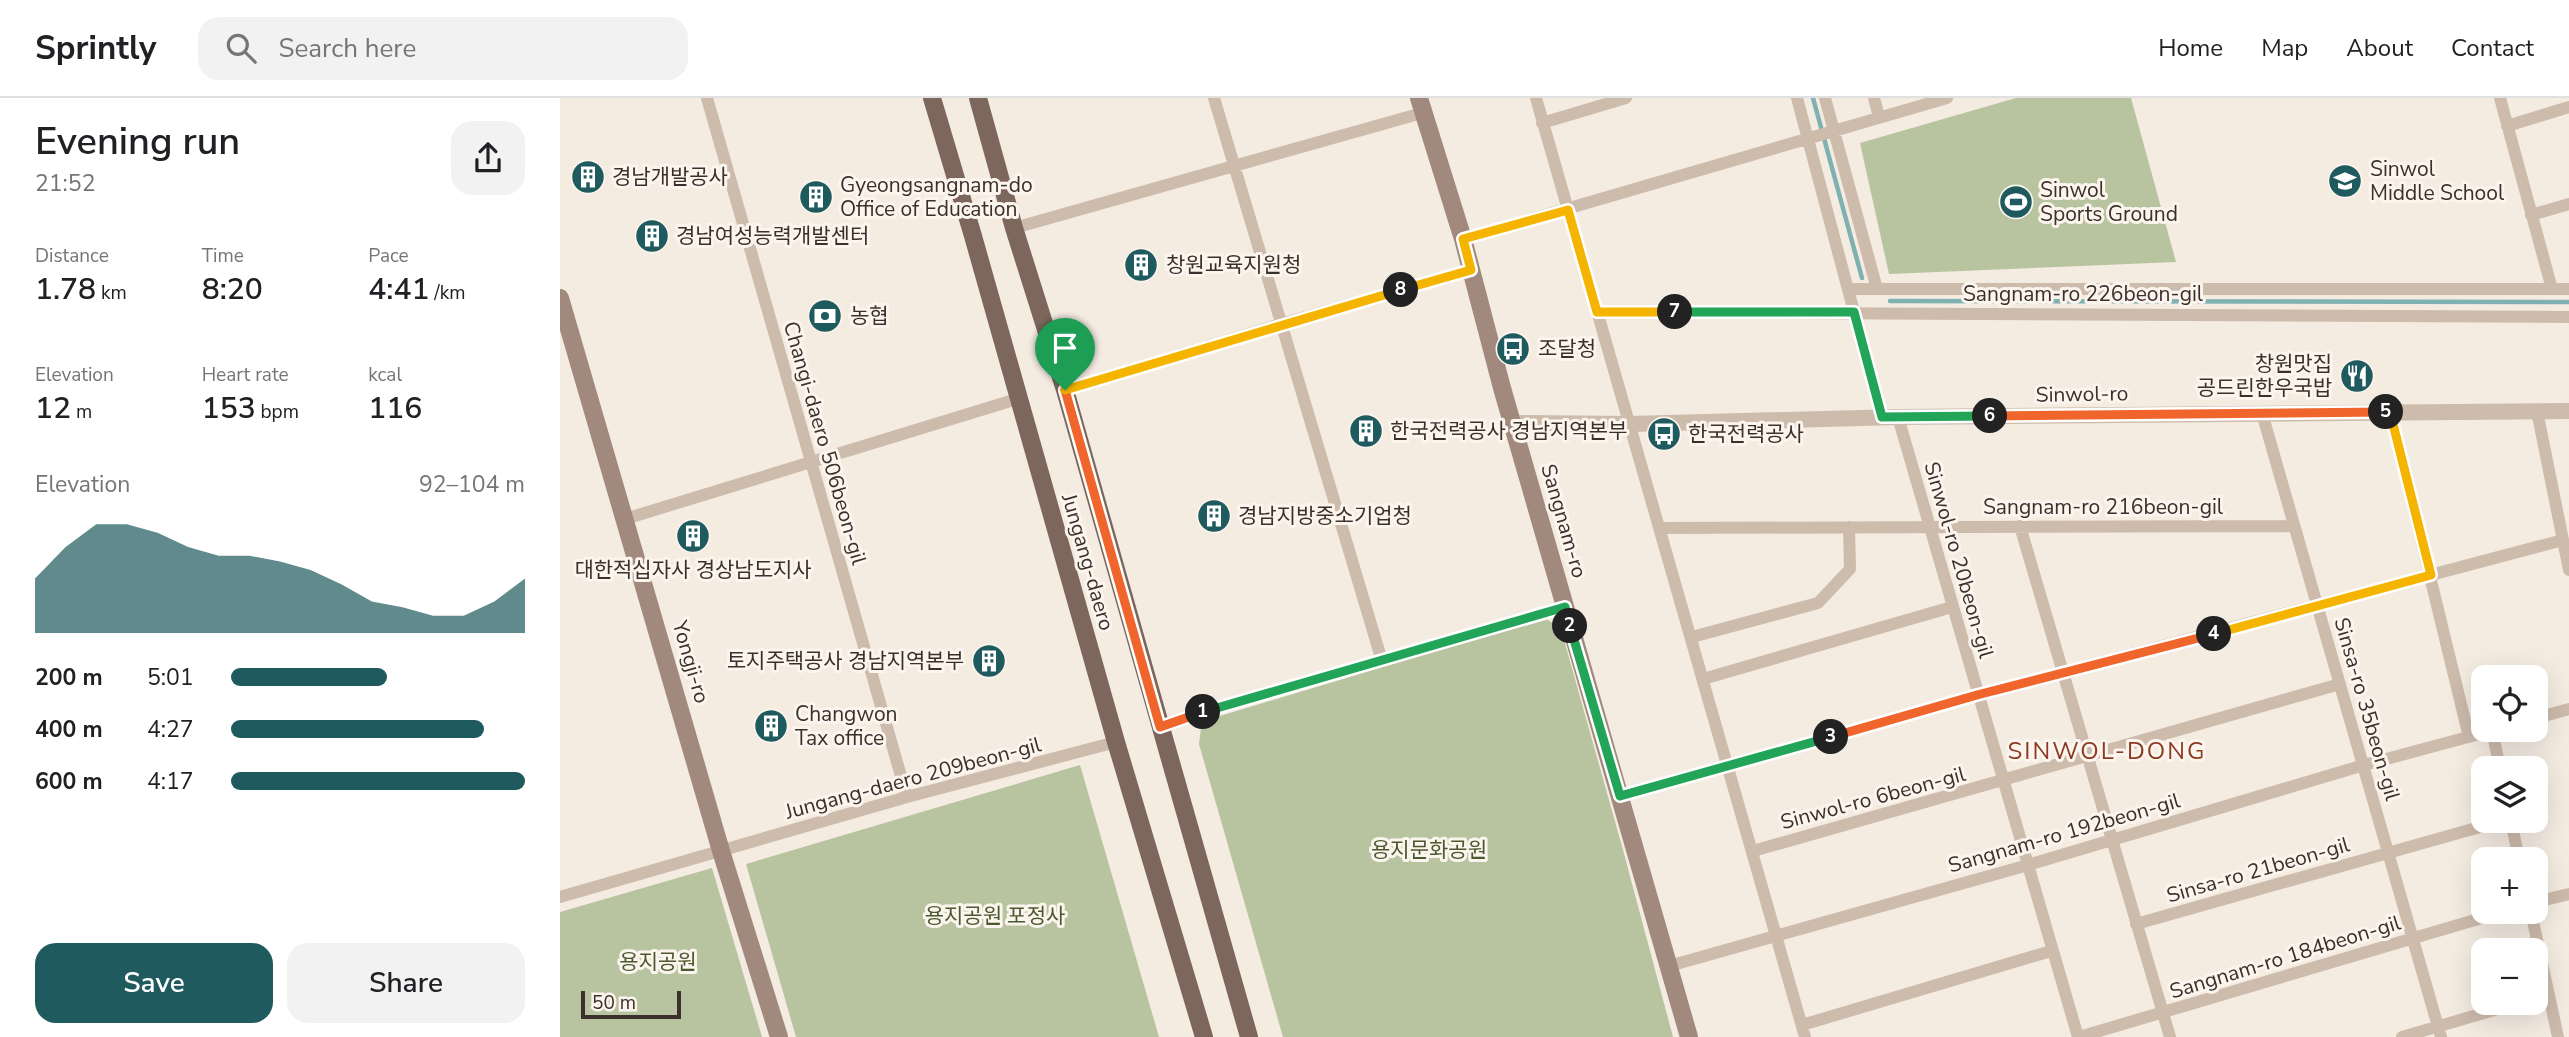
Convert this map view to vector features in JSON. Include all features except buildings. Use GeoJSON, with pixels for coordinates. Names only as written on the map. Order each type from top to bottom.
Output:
{"type":"FeatureCollection","features":[{"type":"Feature","properties":{"kind":"main road","name":"Jungang-daero"},"geometry":{"type":"LineString","coordinates":[[932,98],[1116,742],[1204,1037]]}},
{"type":"Feature","properties":{"kind":"main road","name":"Jungang-daero"},"geometry":{"type":"LineString","coordinates":[[978,98],[1014,228],[1065,390],[1249,1037]]}},
{"type":"Feature","properties":{"kind":"main road","name":"Sangnam-ro"},"geometry":{"type":"LineString","coordinates":[[1420,105],[1463,239],[1512,423],[1689,1037]]}},
{"type":"Feature","properties":{"kind":"main road","name":"Yongji-ro"},"geometry":{"type":"LineString","coordinates":[[560,298],[721,851],[779,1037]]}},
{"type":"Feature","properties":{"kind":"street","name":"Changi-daero 506beon-gil"},"geometry":{"type":"LineString","coordinates":[[707,98],[907,797]]}},
{"type":"Feature","properties":{"kind":"street"},"geometry":{"type":"LineString","coordinates":[[1214,98],[1381,661]]}},
{"type":"Feature","properties":{"kind":"street"},"geometry":{"type":"LineString","coordinates":[[1536,98],[1804,1031],[2051,951]]}},
{"type":"Feature","properties":{"kind":"street"},"geometry":{"type":"LineString","coordinates":[[1542,123],[1626,98]]}},
{"type":"Feature","properties":{"kind":"street","name":"Sinwol-ro 20beon-gil"},"geometry":{"type":"LineString","coordinates":[[1797,98],[1811,137],[1854,312],[1929,526],[2051,951],[2079,1037]]}},
{"type":"Feature","properties":{"kind":"street"},"geometry":{"type":"LineString","coordinates":[[1825,98],[1877,289]]}},
{"type":"Feature","properties":{"kind":"street"},"geometry":{"type":"LineString","coordinates":[[1874,98],[1879,117]]}},
{"type":"Feature","properties":{"kind":"street"},"geometry":{"type":"LineString","coordinates":[[1463,239],[1947,98]]}},
{"type":"Feature","properties":{"kind":"street"},"geometry":{"type":"LineString","coordinates":[[2500,98],[2552,289]]}},
{"type":"Feature","properties":{"kind":"street"},"geometry":{"type":"LineString","coordinates":[[1014,228],[1234,167],[1420,105]]}},
{"type":"Feature","properties":{"kind":"street"},"geometry":{"type":"LineString","coordinates":[[2507,126],[2569,107]]}},
{"type":"Feature","properties":{"kind":"street"},"geometry":{"type":"LineString","coordinates":[[2531,215],[2569,204]]}},
{"type":"Feature","properties":{"kind":"street"},"geometry":{"type":"LineString","coordinates":[[1065,390],[1471,270]]}},
{"type":"Feature","properties":{"kind":"street"},"geometry":{"type":"LineString","coordinates":[[1848,289],[2569,289]]}},
{"type":"Feature","properties":{"kind":"street","name":"Sangnam-ro 226beon-gil"},"geometry":{"type":"LineString","coordinates":[[1597,312],[2569,317]]}},
{"type":"Feature","properties":{"kind":"street"},"geometry":{"type":"LineString","coordinates":[[625,519],[1017,399]]}},
{"type":"Feature","properties":{"kind":"street"},"geometry":{"type":"LineString","coordinates":[[2537,411],[2569,569]]}},
{"type":"Feature","properties":{"kind":"street","name":"Sinwol-ro"},"geometry":{"type":"LineString","coordinates":[[1512,423],[1630,424],[1890,417],[2569,411]]}},
{"type":"Feature","properties":{"kind":"street"},"geometry":{"type":"LineString","coordinates":[[2390,412],[2469,737]]}},
{"type":"Feature","properties":{"kind":"street","name":"Sinsa-ro 35beon-gil"},"geometry":{"type":"LineString","coordinates":[[2262,413],[2390,853],[2439,1032]]}},
{"type":"Feature","properties":{"kind":"street"},"geometry":{"type":"LineString","coordinates":[[2020,526],[2170,1037]]}},
{"type":"Feature","properties":{"kind":"street","name":"Sangnam-ro 216beon-gil"},"geometry":{"type":"LineString","coordinates":[[1660,528],[2294,526]]}},
{"type":"Feature","properties":{"kind":"street"},"geometry":{"type":"LineString","coordinates":[[1692,637],[1818,603],[1850,569],[1849,527]]}},
{"type":"Feature","properties":{"kind":"street"},"geometry":{"type":"LineString","coordinates":[[1620,796],[1977,695],[2563,540]]}},
{"type":"Feature","properties":{"kind":"street"},"geometry":{"type":"LineString","coordinates":[[1160,727],[1565,607]]}},
{"type":"Feature","properties":{"kind":"street"},"geometry":{"type":"LineString","coordinates":[[1703,679],[1952,607]]}},
{"type":"Feature","properties":{"kind":"street"},"geometry":{"type":"LineString","coordinates":[[2087,755],[2340,684]]}},
{"type":"Feature","properties":{"kind":"street"},"geometry":{"type":"LineString","coordinates":[[2548,715],[2569,709]]}},
{"type":"Feature","properties":{"kind":"street","name":"Sangnam-ro 192beon-gil"},"geometry":{"type":"LineString","coordinates":[[1669,966],[2028,866],[2364,765],[2469,737]]}},
{"type":"Feature","properties":{"kind":"street","name":"Jungang-daero 209beon-gil"},"geometry":{"type":"LineString","coordinates":[[560,897],[907,797],[1116,742]]}},
{"type":"Feature","properties":{"kind":"street","name":"Sinwol-ro 6beon-gil"},"geometry":{"type":"LineString","coordinates":[[1753,851],[2004,782],[2087,755]]}},
{"type":"Feature","properties":{"kind":"street"},"geometry":{"type":"LineString","coordinates":[[2390,853],[2471,830]]}},
{"type":"Feature","properties":{"kind":"street","name":"Sinsa-ro 21beon-gil"},"geometry":{"type":"LineString","coordinates":[[2136,924],[2390,853]]}},
{"type":"Feature","properties":{"kind":"street"},"geometry":{"type":"LineString","coordinates":[[2548,899],[2569,894]]}},
{"type":"Feature","properties":{"kind":"street","name":"Sangnam-ro 184beon-gil"},"geometry":{"type":"LineString","coordinates":[[2079,1037],[2471,921]]}},
{"type":"Feature","properties":{"kind":"street"},"geometry":{"type":"LineString","coordinates":[[2548,1011],[2558,1037]]}},
{"type":"Feature","properties":{"kind":"street"},"geometry":{"type":"LineString","coordinates":[[2402,1037],[2439,1032],[2485,1015]]}},
{"type":"Feature","properties":{"kind":"green space","name":"Sinwol Sports Ground"},"geometry":{"type":"Polygon","coordinates":[[[2016,98],[2131,98],[2176,262],[1889,274],[1860,143],[2016,98]]]}},
{"type":"Feature","properties":{"kind":"green space","name":"용지문화공원"},"geometry":{"type":"Polygon","coordinates":[[[1545,618],[1561,629],[1673,1037],[1283,1037],[1199,744],[1201,728],[1210,719],[1545,618]]]}},
{"type":"Feature","properties":{"kind":"green space","name":"용지공원 포정사"},"geometry":{"type":"Polygon","coordinates":[[[1080,765],[1159,1037],[796,1037],[746,864],[1080,765]]]}},
{"type":"Feature","properties":{"kind":"green space","name":"용지공원"},"geometry":{"type":"Polygon","coordinates":[[[712,868],[762,1037],[560,1037],[560,912],[712,868]]]}},
{"type":"Feature","properties":{"kind":"waterway"},"geometry":{"type":"LineString","coordinates":[[1813,98],[1862,278]]}},
{"type":"Feature","properties":{"kind":"waterway"},"geometry":{"type":"LineString","coordinates":[[1890,301],[2569,302]]}},
{"type":"Feature","properties":{"kind":"place","name":"경남개발공사"},"geometry":{"type":"Point","coordinates":[588,177]}},
{"type":"Feature","properties":{"kind":"place","name":"Sinwol Middle School"},"geometry":{"type":"Point","coordinates":[2345,181]}},
{"type":"Feature","properties":{"kind":"place","name":"Gyeongsangnam-do Office of Education"},"geometry":{"type":"Point","coordinates":[816,197]}},
{"type":"Feature","properties":{"kind":"place","name":"Sinwol Sports Ground"},"geometry":{"type":"Point","coordinates":[2016,202]}},
{"type":"Feature","properties":{"kind":"place","name":"경남여성능력개발센터"},"geometry":{"type":"Point","coordinates":[652,236]}},
{"type":"Feature","properties":{"kind":"place","name":"창원교육지원청"},"geometry":{"type":"Point","coordinates":[1141,265]}},
{"type":"Feature","properties":{"kind":"place","name":"농협"},"geometry":{"type":"Point","coordinates":[825,316]}},
{"type":"Feature","properties":{"kind":"place","name":"조달청"},"geometry":{"type":"Point","coordinates":[1513,349]}},
{"type":"Feature","properties":{"kind":"place","name":"창원맛집 공드린한우국밥"},"geometry":{"type":"Point","coordinates":[2357,376]}},
{"type":"Feature","properties":{"kind":"place","name":"한국전력공사 경남지역본부"},"geometry":{"type":"Point","coordinates":[1366,431]}},
{"type":"Feature","properties":{"kind":"place","name":"한국전력공사"},"geometry":{"type":"Point","coordinates":[1664,434]}},
{"type":"Feature","properties":{"kind":"place","name":"경남지방중소기업청"},"geometry":{"type":"Point","coordinates":[1214,516]}},
{"type":"Feature","properties":{"kind":"place","name":"대한적십자사 경상남도지사"},"geometry":{"type":"Point","coordinates":[693,536]}},
{"type":"Feature","properties":{"kind":"place","name":"토지주택공사 경남지역본부"},"geometry":{"type":"Point","coordinates":[989,661]}},
{"type":"Feature","properties":{"kind":"place","name":"Changwon Tax office"},"geometry":{"type":"Point","coordinates":[771,726]}},
{"type":"Feature","properties":{"kind":"district","name":"SINWOL-DONG"},"geometry":{"type":"Point","coordinates":[2107,751]}},
{"type":"Feature","properties":{"kind":"route"},"geometry":{"type":"LineString","coordinates":[[1568,210],[1597,312],[1854,312],[1882,417],[2390,412],[2431,575],[1977,695],[1620,796],[1565,607],[1160,727],[1065,390],[1471,270],[1463,239],[1568,210]]}}]}
